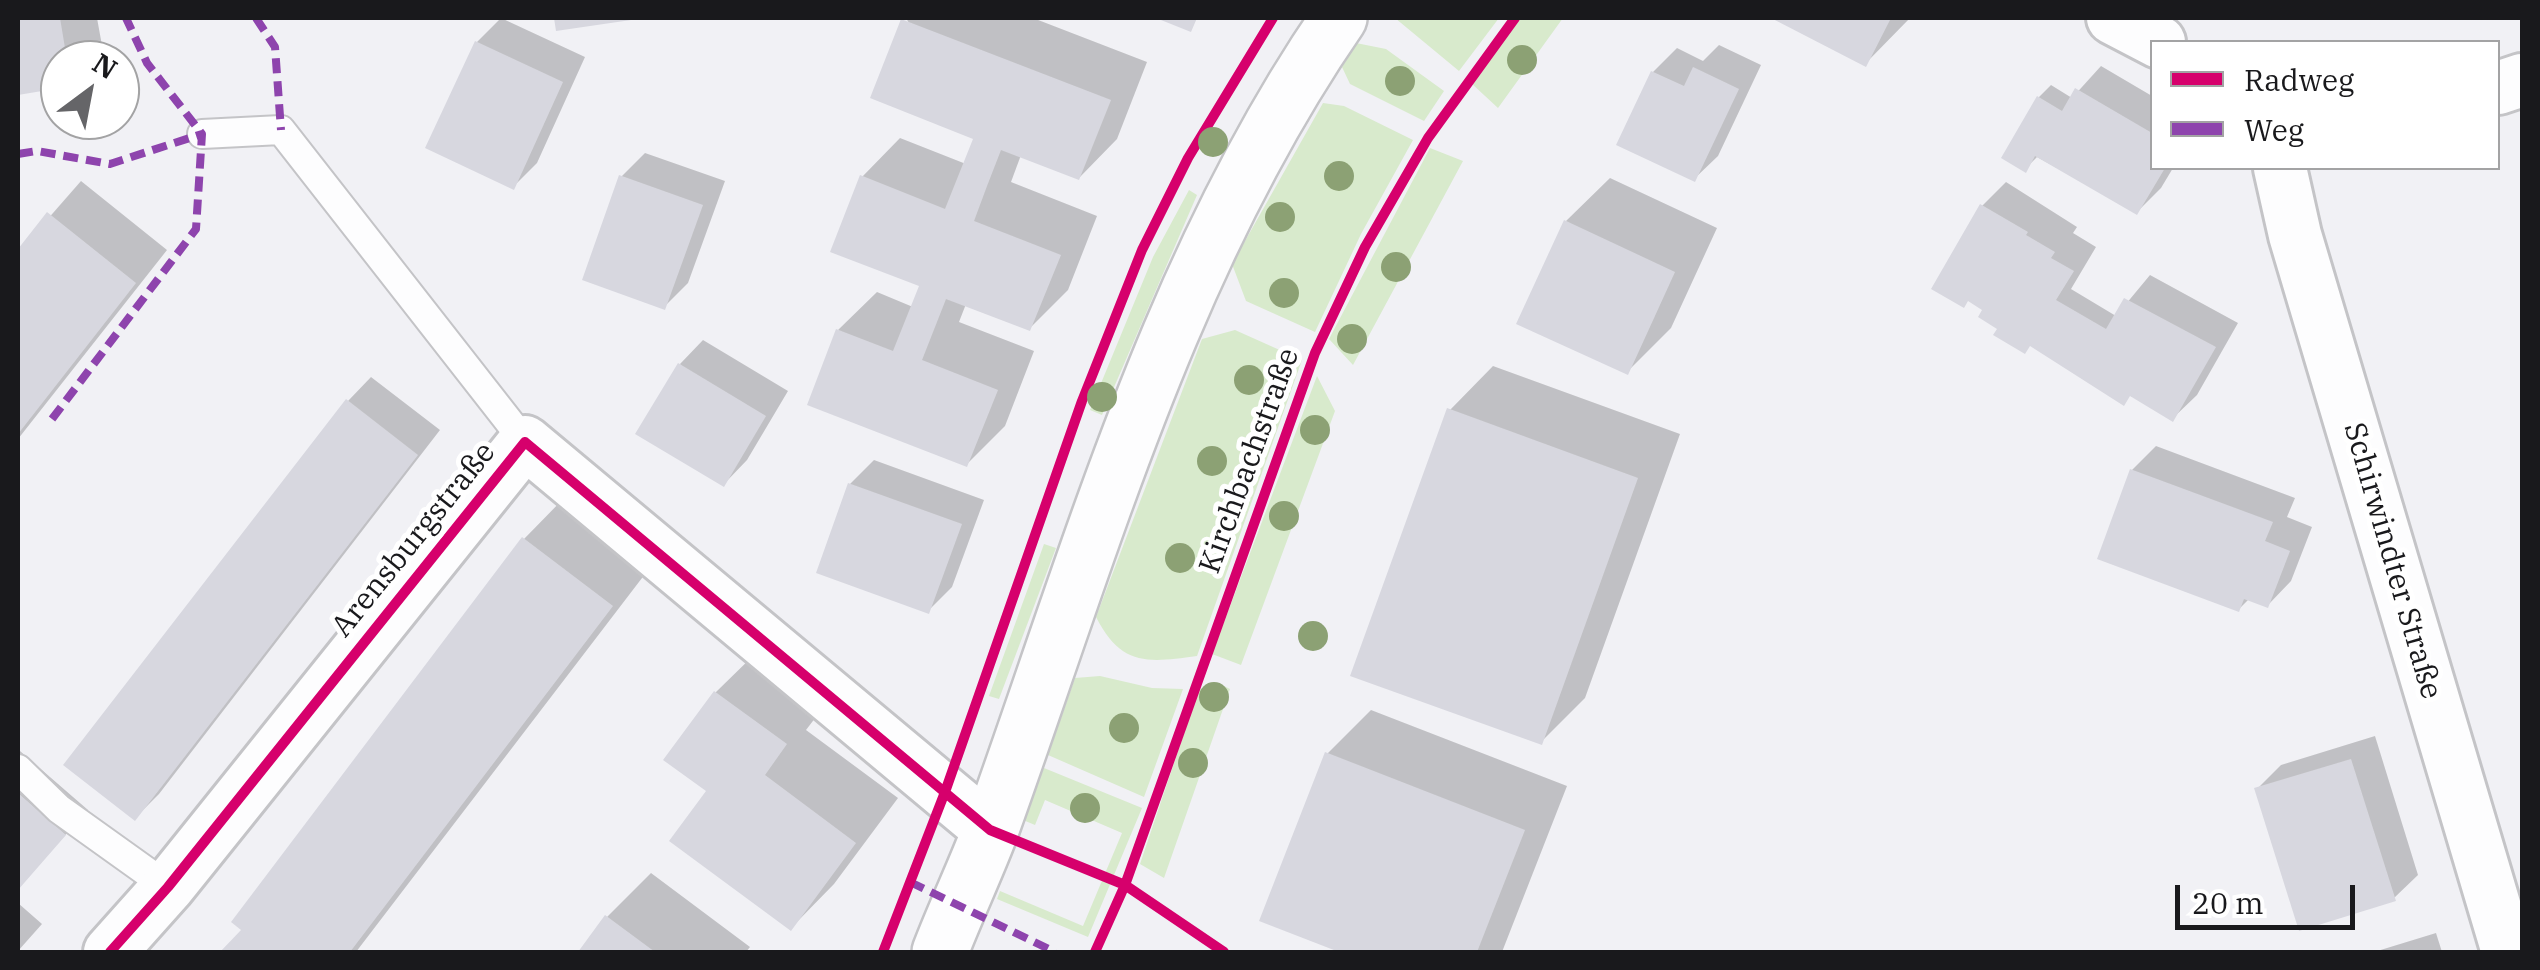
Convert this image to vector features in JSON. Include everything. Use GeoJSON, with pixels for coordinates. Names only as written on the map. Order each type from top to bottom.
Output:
{"type":"FeatureCollection","features":[{"type":"Feature","properties":{"kind":"main road"},"geometry":{"type":"LineString","coordinates":[[940,952],[990,830],[1094,530],[1197,270],[1239,184],[1339,18]]}},
{"type":"Feature","properties":{"kind":"street"},"geometry":{"type":"LineString","coordinates":[[2113,18],[2155,40]]}},
{"type":"Feature","properties":{"kind":"street","name":"Schirwindter Straße"},"geometry":{"type":"LineString","coordinates":[[2280,170],[2301,254],[2508,952]]}},
{"type":"Feature","properties":{"kind":"street","name":"Arensburgstraße"},"geometry":{"type":"LineString","coordinates":[[110,952],[168,887],[526,442],[990,830]]}},
{"type":"Feature","properties":{"kind":"lane"},"geometry":{"type":"LineString","coordinates":[[202,134],[281,130],[526,442]]}},
{"type":"Feature","properties":{"kind":"lane"},"geometry":{"type":"LineString","coordinates":[[18,769],[60,809],[168,887]]}},
{"type":"Feature","properties":{"kind":"green space"},"geometry":{"type":"Polygon","coordinates":[[[1395,18],[1499,18],[1459,71],[1395,18]]]}},
{"type":"Feature","properties":{"kind":"green space"},"geometry":{"type":"Polygon","coordinates":[[[1521,18],[1563,18],[1498,108],[1471,83],[1521,18]]]}},
{"type":"Feature","properties":{"kind":"green space"},"geometry":{"type":"Polygon","coordinates":[[[1356,43],[1386,49],[1444,91],[1424,121],[1350,84],[1342,67],[1356,43]]]}},
{"type":"Feature","properties":{"kind":"green space"},"geometry":{"type":"Polygon","coordinates":[[[1323,103],[1344,106],[1413,140],[1361,234],[1315,332],[1246,301],[1232,264],[1323,103]]]}},
{"type":"Feature","properties":{"kind":"green space"},"geometry":{"type":"Polygon","coordinates":[[[1430,148],[1463,161],[1353,365],[1329,339],[1430,148]]]}},
{"type":"Feature","properties":{"kind":"green space"},"geometry":{"type":"Polygon","coordinates":[[[1189,190],[1197,195],[1102,415],[1090,410],[1153,257],[1189,190]]]}},
{"type":"Feature","properties":{"kind":"green space"},"geometry":{"type":"Polygon","coordinates":[[[1235,330],[1302,360],[1197,656],[1137,658],[1115,645],[1096,617],[1202,339],[1235,330]]]}},
{"type":"Feature","properties":{"kind":"green space"},"geometry":{"type":"Polygon","coordinates":[[[1317,376],[1335,411],[1241,665],[1212,654],[1317,376]]]}},
{"type":"Feature","properties":{"kind":"green space"},"geometry":{"type":"Polygon","coordinates":[[[1044,544],[1056,548],[999,699],[989,696],[1044,544]]]}},
{"type":"Feature","properties":{"kind":"green space"},"geometry":{"type":"Polygon","coordinates":[[[1100,676],[1152,688],[1183,689],[1144,797],[1048,755],[1075,678],[1100,676]]]}},
{"type":"Feature","properties":{"kind":"green space"},"geometry":{"type":"Polygon","coordinates":[[[1222,685],[1230,689],[1164,878],[1140,864],[1199,689],[1222,685]]]}},
{"type":"Feature","properties":{"kind":"green space"},"geometry":{"type":"Polygon","coordinates":[[[1044,768],[1142,808],[1088,937],[997,899],[1000,891],[1083,926],[1122,833],[1045,800],[1035,825],[1023,820],[1044,768]]]}},
{"type":"Feature","properties":{"kind":"building"},"geometry":{"type":"Polygon","coordinates":[[[18,18],[60,18],[64,40],[40,40],[40,91],[18,95],[18,18]]]}},
{"type":"Feature","properties":{"kind":"building"},"geometry":{"type":"Polygon","coordinates":[[[554,18],[631,18],[631,20],[556,31],[554,18]]]}},
{"type":"Feature","properties":{"kind":"building"},"geometry":{"type":"Polygon","coordinates":[[[1156,18],[1197,18],[1191,32],[1156,18]]]}},
{"type":"Feature","properties":{"kind":"building"},"geometry":{"type":"Polygon","coordinates":[[[1771,18],[1891,18],[1866,67],[1771,18]]]}},
{"type":"Feature","properties":{"kind":"building"},"geometry":{"type":"Polygon","coordinates":[[[901,19],[1111,100],[1079,180],[1001,150],[974,221],[1061,255],[1030,331],[946,299],[922,360],[998,390],[967,467],[807,405],[836,329],[893,351],[919,286],[830,252],[860,175],[945,209],[973,139],[870,98],[901,19]]]}},
{"type":"Feature","properties":{"kind":"building"},"geometry":{"type":"Polygon","coordinates":[[[475,41],[563,82],[514,190],[425,148],[475,41]]]}},
{"type":"Feature","properties":{"kind":"building"},"geometry":{"type":"Polygon","coordinates":[[[1693,67],[1739,89],[1695,182],[1616,145],[1651,71],[1684,86],[1693,67]]]}},
{"type":"Feature","properties":{"kind":"building"},"geometry":{"type":"Polygon","coordinates":[[[2075,88],[2150,132],[2150,170],[2164,170],[2137,215],[2035,156],[2026,173],[2001,158],[2037,96],[2062,111],[2075,88]]]}},
{"type":"Feature","properties":{"kind":"building"},"geometry":{"type":"Polygon","coordinates":[[[619,175],[703,205],[665,310],[582,280],[619,175]]]}},
{"type":"Feature","properties":{"kind":"building"},"geometry":{"type":"Polygon","coordinates":[[[1980,204],[2028,232],[2026,235],[2055,252],[2051,258],[2074,271],[2056,300],[2106,329],[2124,298],[2216,347],[2173,422],[2130,396],[2124,406],[2030,346],[2025,354],[1993,335],[1997,329],[1978,317],[1982,310],[1968,301],[1964,308],[1931,289],[1980,204]]]}},
{"type":"Feature","properties":{"kind":"building"},"geometry":{"type":"Polygon","coordinates":[[[47,212],[136,283],[18,434],[18,249],[47,212]]]}},
{"type":"Feature","properties":{"kind":"building"},"geometry":{"type":"Polygon","coordinates":[[[1564,220],[1675,272],[1628,375],[1516,324],[1564,220]]]}},
{"type":"Feature","properties":{"kind":"building"},"geometry":{"type":"Polygon","coordinates":[[[678,363],[766,416],[724,487],[635,434],[678,363]]]}},
{"type":"Feature","properties":{"kind":"building"},"geometry":{"type":"Polygon","coordinates":[[[346,399],[418,455],[135,821],[63,765],[346,399]]]}},
{"type":"Feature","properties":{"kind":"building"},"geometry":{"type":"Polygon","coordinates":[[[1447,408],[1638,478],[1542,745],[1350,676],[1447,408]]]}},
{"type":"Feature","properties":{"kind":"building"},"geometry":{"type":"Polygon","coordinates":[[[2130,469],[2273,522],[2265,541],[2290,551],[2268,608],[2244,599],[2239,612],[2097,559],[2130,469]]]}},
{"type":"Feature","properties":{"kind":"building"},"geometry":{"type":"Polygon","coordinates":[[[848,483],[962,524],[929,614],[816,573],[848,483]]]}},
{"type":"Feature","properties":{"kind":"building"},"geometry":{"type":"Polygon","coordinates":[[[522,537],[613,606],[350,952],[220,952],[241,930],[231,922],[522,537]]]}},
{"type":"Feature","properties":{"kind":"building"},"geometry":{"type":"Polygon","coordinates":[[[714,691],[787,744],[765,775],[856,843],[791,931],[669,841],[706,791],[663,760],[714,691]]]}},
{"type":"Feature","properties":{"kind":"building"},"geometry":{"type":"Polygon","coordinates":[[[1325,752],[1525,830],[1477,952],[1339,952],[1259,921],[1325,752]]]}},
{"type":"Feature","properties":{"kind":"building"},"geometry":{"type":"Polygon","coordinates":[[[2351,759],[2396,901],[2299,931],[2254,788],[2351,759]]]}},
{"type":"Feature","properties":{"kind":"building"},"geometry":{"type":"Polygon","coordinates":[[[18,793],[66,835],[18,890],[18,793]]]}},
{"type":"Feature","properties":{"kind":"building"},"geometry":{"type":"Polygon","coordinates":[[[605,915],[655,952],[578,952],[605,915]]]}},
{"type":"Feature","properties":{"kind":"marked path"},"geometry":{"type":"LineString","coordinates":[[52,419],[196,229],[202,134],[147,63],[126,18]]}},
{"type":"Feature","properties":{"kind":"marked path"},"geometry":{"type":"LineString","coordinates":[[256,18],[275,47],[281,130]]}},
{"type":"Feature","properties":{"kind":"marked path"},"geometry":{"type":"LineString","coordinates":[[18,154],[37,151],[110,164],[202,134]]}},
{"type":"Feature","properties":{"kind":"marked path"},"geometry":{"type":"LineString","coordinates":[[910,882],[1055,952]]}},
{"type":"Feature","properties":{"kind":"cycle path"},"geometry":{"type":"LineString","coordinates":[[883,952],[945,792],[1082,401],[1142,250],[1188,158],[1273,18]]}},
{"type":"Feature","properties":{"kind":"cycle path","name":"Kirchbachstraße"},"geometry":{"type":"LineString","coordinates":[[1095,952],[1125,885],[1315,353],[1365,247],[1428,138],[1515,18]]}},
{"type":"Feature","properties":{"kind":"cycle path"},"geometry":{"type":"LineString","coordinates":[[110,952],[168,887],[525,442],[990,830],[1125,885],[1224,952]]}}]}
